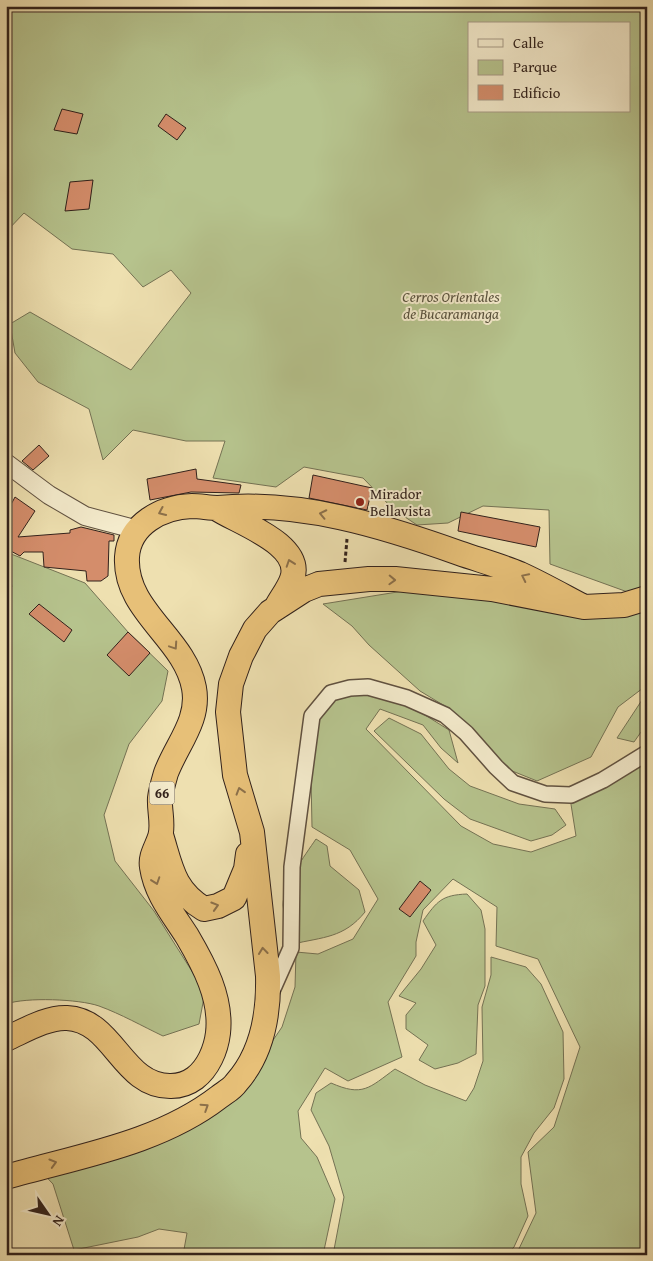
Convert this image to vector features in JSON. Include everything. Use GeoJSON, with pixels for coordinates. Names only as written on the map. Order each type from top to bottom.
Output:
{"type":"FeatureCollection","features":[{"type":"Feature","properties":{"kind":"highway","name":"66"},"geometry":{"type":"LineString","coordinates":[[6,1039],[54,1019],[66,1018],[84,1021],[100,1032],[124,1063],[150,1084],[162,1086],[181,1086],[195,1078],[212,1056],[219,1021],[215,995],[200,961],[168,909],[155,882],[151,863],[161,835],[160,797],[166,773],[192,718],[196,700],[193,682],[181,656],[166,633],[144,610],[135,594],[129,575],[127,557],[132,538],[138,530],[156,515],[171,508],[194,506],[216,508],[233,505],[320,513],[433,544],[518,574],[584,607]]}},
{"type":"Feature","properties":{"kind":"highway"},"geometry":{"type":"LineString","coordinates":[[216,508],[230,518],[269,536],[287,554],[293,566],[293,578],[276,607]]}},
{"type":"Feature","properties":{"kind":"highway","name":"66"},"geometry":{"type":"LineString","coordinates":[[6,1177],[144,1138],[176,1125],[208,1106],[236,1084],[250,1064],[260,1044],[268,999],[252,832],[235,775],[230,744],[228,712],[231,684],[241,656],[255,630],[276,607],[304,590],[319,584],[395,579],[492,589],[539,600],[584,607],[624,605],[647,598]]}},
{"type":"Feature","properties":{"kind":"highway"},"geometry":{"type":"LineString","coordinates":[[161,835],[172,874],[182,891],[192,902],[204,909],[218,906],[234,898],[246,869],[252,832]]}},
{"type":"Feature","properties":{"kind":"street"},"geometry":{"type":"LineString","coordinates":[[6,463],[49,495],[85,516],[138,530]]}},
{"type":"Feature","properties":{"kind":"street"},"geometry":{"type":"LineString","coordinates":[[268,999],[292,948],[292,867],[312,716],[331,693],[350,688],[368,687],[407,698],[445,715],[466,733],[513,784],[545,794],[571,795],[603,780],[647,754]]}},
{"type":"Feature","properties":{"kind":"path"},"geometry":{"type":"LineString","coordinates":[[343,582],[349,520]]}},
{"type":"Feature","properties":{"kind":"green space","name":"Cerros Orientales de Bucaramanga"},"geometry":{"type":"Polygon","coordinates":[[[6,6],[647,6],[647,599],[550,564],[549,510],[483,506],[448,523],[417,525],[393,509],[363,478],[304,467],[276,487],[213,478],[225,441],[186,441],[133,430],[103,460],[89,409],[38,382],[15,353],[10,324],[30,312],[131,370],[191,293],[171,270],[143,287],[113,254],[72,249],[24,213],[6,232],[6,6]]]}},
{"type":"Feature","properties":{"kind":"green space"},"geometry":{"type":"Polygon","coordinates":[[[6,552],[85,583],[128,632],[168,671],[162,701],[129,744],[104,815],[115,861],[154,911],[205,992],[199,1024],[163,1036],[115,1013],[90,1004],[66,1000],[26,1000],[6,1004],[6,589],[12,587],[6,552]]]}},
{"type":"Feature","properties":{"kind":"green space"},"geometry":{"type":"Polygon","coordinates":[[[422,588],[647,604],[647,685],[618,707],[591,757],[537,781],[490,762],[453,711],[420,691],[369,645],[352,626],[323,604],[422,588]]]}},
{"type":"Feature","properties":{"kind":"green space"},"geometry":{"type":"Polygon","coordinates":[[[369,680],[449,730],[458,763],[441,748],[423,725],[380,709],[366,729],[461,826],[493,844],[531,852],[576,836],[570,798],[647,747],[647,1255],[516,1255],[536,1213],[528,1152],[554,1127],[580,1047],[538,959],[496,946],[497,907],[453,879],[423,910],[416,942],[416,956],[388,1002],[402,1057],[348,1081],[325,1068],[298,1111],[301,1138],[317,1157],[335,1199],[323,1255],[183,1255],[187,1233],[159,1229],[138,1237],[74,1250],[53,1184],[31,1161],[186,1115],[265,1052],[282,1027],[295,987],[296,952],[318,954],[353,939],[378,899],[350,850],[312,827],[311,777],[320,697],[369,680]]]}},
{"type":"Feature","properties":{"kind":"green space"},"geometry":{"type":"Polygon","coordinates":[[[647,697],[647,728],[641,732],[634,742],[617,738],[642,700],[647,697]]]}},
{"type":"Feature","properties":{"kind":"green space"},"geometry":{"type":"Polygon","coordinates":[[[389,718],[421,734],[449,769],[470,786],[519,804],[555,809],[566,825],[552,835],[531,841],[470,819],[444,799],[374,731],[389,718]]]}},
{"type":"Feature","properties":{"kind":"green space"},"geometry":{"type":"Polygon","coordinates":[[[316,839],[327,846],[330,866],[359,890],[365,912],[357,921],[341,932],[293,944],[283,905],[284,897],[295,870],[316,839]]]}},
{"type":"Feature","properties":{"kind":"green space"},"geometry":{"type":"Polygon","coordinates":[[[467,894],[481,910],[485,929],[485,986],[478,1005],[476,1054],[458,1063],[435,1069],[419,1060],[428,1045],[406,1029],[406,1015],[416,1003],[399,996],[421,969],[436,945],[423,921],[432,908],[441,900],[467,894]]]}},
{"type":"Feature","properties":{"kind":"green space"},"geometry":{"type":"Polygon","coordinates":[[[491,957],[526,967],[541,984],[563,1032],[564,1079],[554,1108],[534,1133],[521,1157],[521,1184],[528,1216],[514,1247],[507,1255],[333,1255],[344,1197],[329,1146],[311,1110],[316,1093],[331,1083],[351,1089],[365,1088],[379,1081],[395,1069],[425,1085],[466,1101],[474,1088],[483,1061],[482,1007],[491,975],[491,957]]]}},
{"type":"Feature","properties":{"kind":"building"},"geometry":{"type":"Polygon","coordinates":[[[62,109],[83,114],[77,134],[54,130],[62,109]]]}},
{"type":"Feature","properties":{"kind":"building"},"geometry":{"type":"Polygon","coordinates":[[[166,114],[186,128],[177,140],[158,126],[166,114]]]}},
{"type":"Feature","properties":{"kind":"building"},"geometry":{"type":"Polygon","coordinates":[[[93,180],[89,209],[65,211],[70,182],[93,180]]]}},
{"type":"Feature","properties":{"kind":"building"},"geometry":{"type":"Polygon","coordinates":[[[39,445],[49,456],[33,470],[22,461],[39,445]]]}},
{"type":"Feature","properties":{"kind":"building"},"geometry":{"type":"Polygon","coordinates":[[[196,469],[197,479],[241,485],[239,493],[191,492],[150,500],[147,479],[196,469]]]}},
{"type":"Feature","properties":{"kind":"building"},"geometry":{"type":"Polygon","coordinates":[[[313,475],[372,488],[367,510],[309,498],[313,475]]]}},
{"type":"Feature","properties":{"kind":"building"},"geometry":{"type":"Polygon","coordinates":[[[15,497],[35,511],[18,537],[70,533],[70,530],[81,527],[114,535],[114,541],[109,541],[108,576],[101,581],[87,581],[86,571],[44,567],[43,552],[24,552],[20,556],[9,550],[6,554],[6,514],[15,497]]]}},
{"type":"Feature","properties":{"kind":"building"},"geometry":{"type":"Polygon","coordinates":[[[461,512],[540,527],[536,547],[458,531],[461,512]]]}},
{"type":"Feature","properties":{"kind":"building"},"geometry":{"type":"Polygon","coordinates":[[[39,604],[72,630],[64,642],[29,614],[39,604]]]}},
{"type":"Feature","properties":{"kind":"building"},"geometry":{"type":"Polygon","coordinates":[[[128,632],[150,653],[129,676],[107,655],[128,632]]]}},
{"type":"Feature","properties":{"kind":"building"},"geometry":{"type":"Polygon","coordinates":[[[420,881],[431,890],[410,917],[399,909],[420,881]]]}},
{"type":"Feature","properties":{"kind":"place","name":"Mirador Bellavista"},"geometry":{"type":"Point","coordinates":[360,502]}}]}
